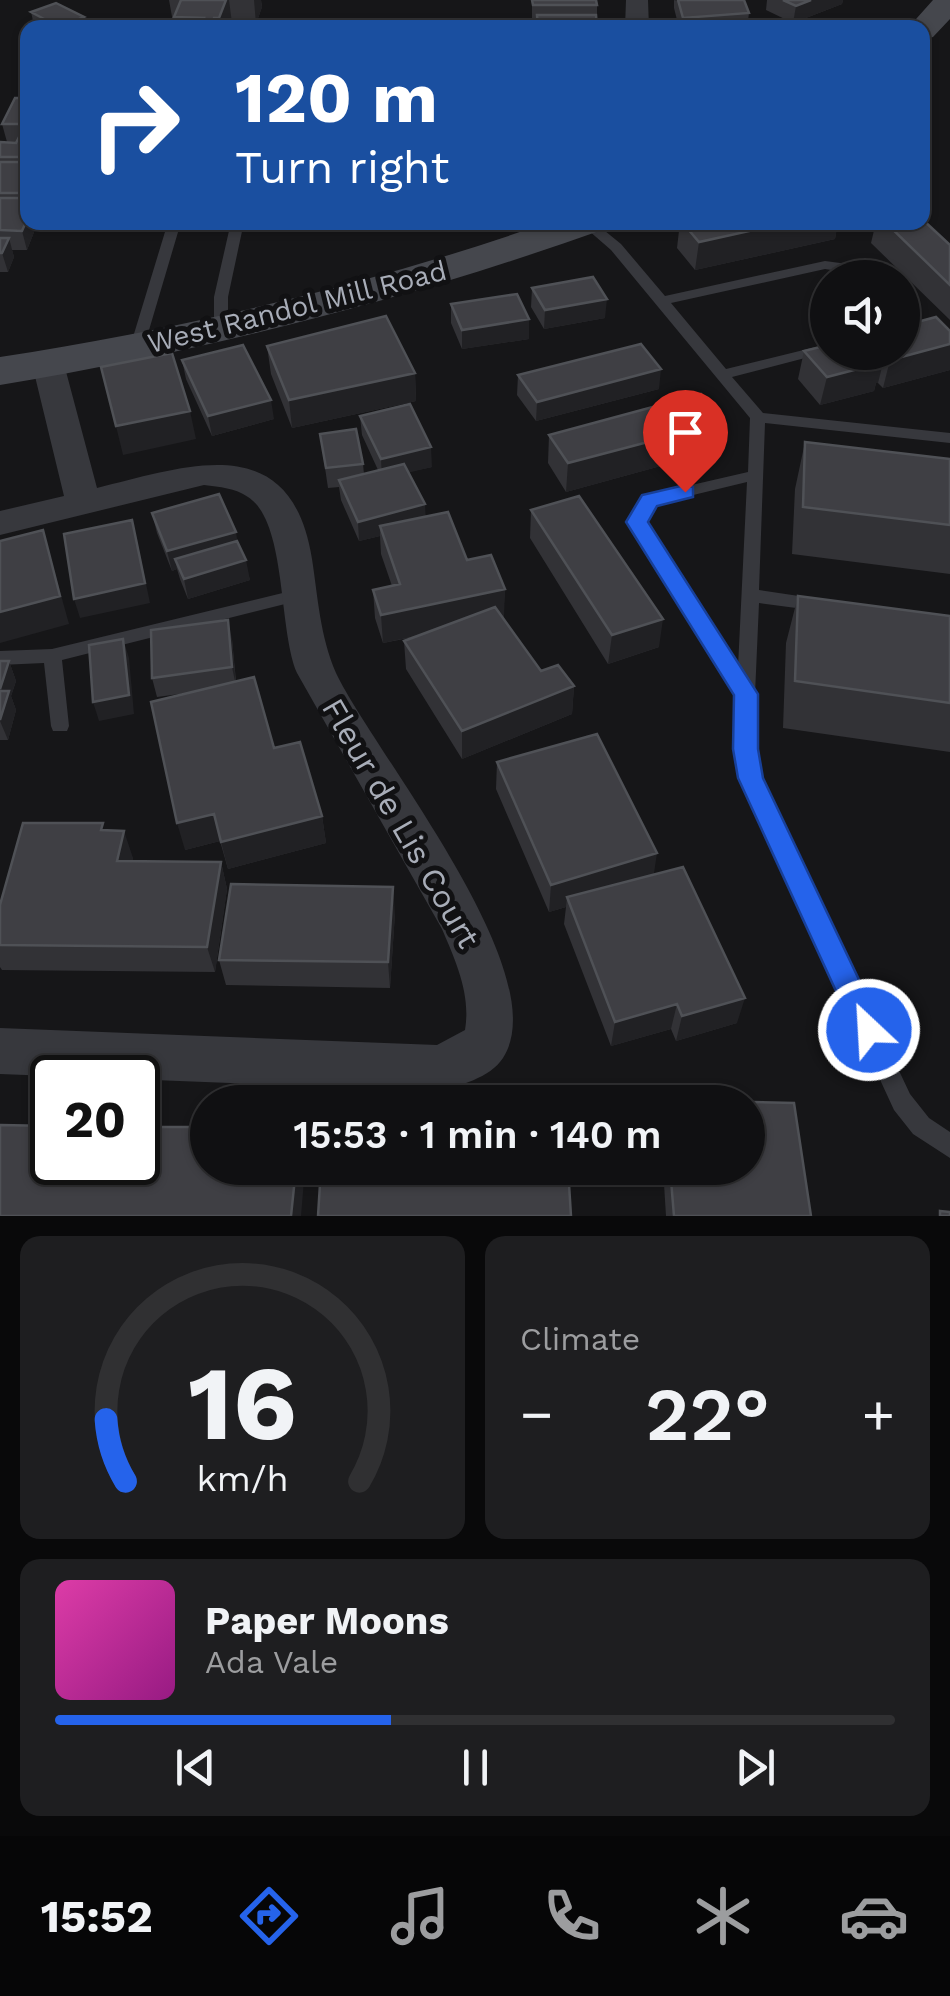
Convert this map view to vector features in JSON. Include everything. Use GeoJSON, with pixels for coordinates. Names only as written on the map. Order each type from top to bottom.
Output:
{"type":"FeatureCollection","features":[{"type":"Feature","properties":{"kind":"main road"},"geometry":{"type":"LineString","coordinates":[[930,22],[950,1]]}},
{"type":"Feature","properties":{"kind":"main road","name":"West Randol Mill Road"},"geometry":{"type":"LineString","coordinates":[[0,371],[221,329],[418,278],[565,230]]}},
{"type":"Feature","properties":{"kind":"street"},"geometry":{"type":"LineString","coordinates":[[48,364],[83,502]]}},
{"type":"Feature","properties":{"kind":"street","name":"Fleur de Lis Court"},"geometry":{"type":"LineString","coordinates":[[0,523],[204,474],[236,474],[273,496],[287,524],[306,644],[330,701],[426,854],[479,960],[489,998],[488,1038],[465,1061],[410,1068],[0,1052]]}},
{"type":"Feature","properties":{"kind":"lane"},"geometry":{"type":"LineString","coordinates":[[138,347],[173,230]]}},
{"type":"Feature","properties":{"kind":"lane"},"geometry":{"type":"LineString","coordinates":[[221,329],[221,297],[236,230]]}},
{"type":"Feature","properties":{"kind":"lane"},"geometry":{"type":"LineString","coordinates":[[595,230],[616,247],[758,417],[746,694],[745,749],[750,778],[902,1102],[921,1126],[950,1146]]}},
{"type":"Feature","properties":{"kind":"lane"},"geometry":{"type":"LineString","coordinates":[[662,301],[810,268]]}},
{"type":"Feature","properties":{"kind":"lane"},"geometry":{"type":"LineString","coordinates":[[724,374],[810,352]]}},
{"type":"Feature","properties":{"kind":"lane"},"geometry":{"type":"LineString","coordinates":[[758,417],[950,438]]}},
{"type":"Feature","properties":{"kind":"lane"},"geometry":{"type":"LineString","coordinates":[[746,694],[637,522],[650,500],[756,475]]}},
{"type":"Feature","properties":{"kind":"lane"},"geometry":{"type":"LineString","coordinates":[[0,658],[52,656],[299,595]]}},
{"type":"Feature","properties":{"kind":"lane"},"geometry":{"type":"LineString","coordinates":[[750,595],[841,609]]}},
{"type":"Feature","properties":{"kind":"lane"},"geometry":{"type":"LineString","coordinates":[[52,656],[60,726]]}},
{"type":"Feature","properties":{"kind":"building"},"geometry":{"type":"Polygon","coordinates":[[[181,0],[226,0],[219,18],[213,20],[174,17],[181,0]]]}},
{"type":"Feature","properties":{"kind":"building"},"geometry":{"type":"Polygon","coordinates":[[[532,0],[596,0],[597,5],[533,5],[532,0]]]}},
{"type":"Feature","properties":{"kind":"building"},"geometry":{"type":"Polygon","coordinates":[[[678,0],[744,0],[749,13],[683,18],[678,0]]]}},
{"type":"Feature","properties":{"kind":"building"},"geometry":{"type":"Polygon","coordinates":[[[783,0],[811,0],[796,6],[783,0]]]}},
{"type":"Feature","properties":{"kind":"building"},"geometry":{"type":"Polygon","coordinates":[[[56,3],[84,17],[46,20],[31,12],[56,3]]]}},
{"type":"Feature","properties":{"kind":"building"},"geometry":{"type":"Polygon","coordinates":[[[537,15],[596,15],[596,20],[537,20],[537,15]]]}},
{"type":"Feature","properties":{"kind":"building"},"geometry":{"type":"Polygon","coordinates":[[[15,98],[20,98],[20,124],[2,124],[15,98]]]}},
{"type":"Feature","properties":{"kind":"building"},"geometry":{"type":"Polygon","coordinates":[[[20,135],[20,157],[0,157],[0,142],[16,143],[20,135]]]}},
{"type":"Feature","properties":{"kind":"building"},"geometry":{"type":"Polygon","coordinates":[[[0,162],[20,162],[20,193],[0,193],[0,162]]]}},
{"type":"Feature","properties":{"kind":"building"},"geometry":{"type":"Polygon","coordinates":[[[0,198],[20,198],[22,231],[0,230],[0,198]]]}},
{"type":"Feature","properties":{"kind":"building"},"geometry":{"type":"Polygon","coordinates":[[[930,226],[950,245],[950,285],[893,230],[930,230],[930,226]]]}},
{"type":"Feature","properties":{"kind":"building"},"geometry":{"type":"Polygon","coordinates":[[[689,230],[754,230],[699,242],[689,230]]]}},
{"type":"Feature","properties":{"kind":"building"},"geometry":{"type":"Polygon","coordinates":[[[0,238],[9,238],[2,253],[0,253],[0,238]]]}},
{"type":"Feature","properties":{"kind":"building"},"geometry":{"type":"Polygon","coordinates":[[[593,277],[607,299],[545,310],[532,288],[593,277]]]}},
{"type":"Feature","properties":{"kind":"building"},"geometry":{"type":"Polygon","coordinates":[[[517,294],[529,319],[462,330],[451,304],[517,294]]]}},
{"type":"Feature","properties":{"kind":"building"},"geometry":{"type":"Polygon","coordinates":[[[386,316],[415,373],[289,400],[267,346],[386,316]]]}},
{"type":"Feature","properties":{"kind":"building"},"geometry":{"type":"Polygon","coordinates":[[[936,317],[950,331],[950,344],[920,352],[920,321],[936,317]]]}},
{"type":"Feature","properties":{"kind":"building"},"geometry":{"type":"Polygon","coordinates":[[[641,344],[661,369],[537,402],[518,375],[641,344]]]}},
{"type":"Feature","properties":{"kind":"building"},"geometry":{"type":"Polygon","coordinates":[[[243,345],[271,400],[208,416],[182,360],[243,345]]]}},
{"type":"Feature","properties":{"kind":"building"},"geometry":{"type":"Polygon","coordinates":[[[172,353],[190,411],[116,426],[101,367],[172,353]]]}},
{"type":"Feature","properties":{"kind":"building"},"geometry":{"type":"Polygon","coordinates":[[[821,370],[854,370],[827,377],[821,370]]]}},
{"type":"Feature","properties":{"kind":"building"},"geometry":{"type":"Polygon","coordinates":[[[701,394],[724,422],[568,463],[549,435],[701,394]]]}},
{"type":"Feature","properties":{"kind":"building"},"geometry":{"type":"Polygon","coordinates":[[[410,404],[431,447],[381,459],[360,416],[410,404]]]}},
{"type":"Feature","properties":{"kind":"building"},"geometry":{"type":"Polygon","coordinates":[[[356,429],[363,464],[326,468],[320,434],[356,429]]]}},
{"type":"Feature","properties":{"kind":"building"},"geometry":{"type":"Polygon","coordinates":[[[805,442],[950,459],[950,525],[803,507],[805,442]]]}},
{"type":"Feature","properties":{"kind":"building"},"geometry":{"type":"Polygon","coordinates":[[[404,464],[425,504],[358,522],[339,480],[404,464]]]}},
{"type":"Feature","properties":{"kind":"building"},"geometry":{"type":"Polygon","coordinates":[[[219,494],[236,532],[167,551],[152,513],[219,494]]]}},
{"type":"Feature","properties":{"kind":"building"},"geometry":{"type":"Polygon","coordinates":[[[579,496],[663,619],[612,635],[531,510],[579,496]]]}},
{"type":"Feature","properties":{"kind":"building"},"geometry":{"type":"Polygon","coordinates":[[[448,512],[467,560],[491,555],[505,589],[381,615],[373,590],[400,584],[380,526],[448,512]]]}},
{"type":"Feature","properties":{"kind":"building"},"geometry":{"type":"Polygon","coordinates":[[[132,520],[145,583],[74,599],[64,534],[132,520]]]}},
{"type":"Feature","properties":{"kind":"building"},"geometry":{"type":"Polygon","coordinates":[[[43,530],[60,596],[0,612],[0,541],[43,530]]]}},
{"type":"Feature","properties":{"kind":"building"},"geometry":{"type":"Polygon","coordinates":[[[237,541],[246,560],[184,579],[175,559],[237,541]]]}},
{"type":"Feature","properties":{"kind":"building"},"geometry":{"type":"Polygon","coordinates":[[[798,596],[950,616],[950,703],[795,681],[798,596]]]}},
{"type":"Feature","properties":{"kind":"building"},"geometry":{"type":"Polygon","coordinates":[[[495,607],[541,671],[558,665],[574,686],[462,731],[404,641],[495,607]]]}},
{"type":"Feature","properties":{"kind":"building"},"geometry":{"type":"Polygon","coordinates":[[[228,620],[232,667],[152,678],[151,630],[228,620]]]}},
{"type":"Feature","properties":{"kind":"building"},"geometry":{"type":"Polygon","coordinates":[[[123,639],[129,695],[93,702],[89,645],[123,639]]]}},
{"type":"Feature","properties":{"kind":"building"},"geometry":{"type":"Polygon","coordinates":[[[0,661],[9,661],[0,689],[0,661]]]}},
{"type":"Feature","properties":{"kind":"building"},"geometry":{"type":"Polygon","coordinates":[[[254,677],[274,748],[300,742],[322,816],[221,842],[214,814],[177,823],[151,702],[254,677]]]}},
{"type":"Feature","properties":{"kind":"building"},"geometry":{"type":"Polygon","coordinates":[[[0,691],[9,691],[0,720],[0,691]]]}},
{"type":"Feature","properties":{"kind":"building"},"geometry":{"type":"Polygon","coordinates":[[[597,734],[657,853],[551,885],[497,762],[597,734]]]}},
{"type":"Feature","properties":{"kind":"building"},"geometry":{"type":"Polygon","coordinates":[[[23,823],[103,823],[101,830],[124,831],[117,861],[221,862],[207,947],[0,945],[0,905],[23,823]]]}},
{"type":"Feature","properties":{"kind":"building"},"geometry":{"type":"Polygon","coordinates":[[[683,867],[745,998],[682,1016],[677,1004],[615,1022],[567,897],[683,867]]]}},
{"type":"Feature","properties":{"kind":"building"},"geometry":{"type":"Polygon","coordinates":[[[231,884],[393,887],[388,962],[219,960],[231,884]]]}},
{"type":"Feature","properties":{"kind":"building"},"geometry":{"type":"Polygon","coordinates":[[[765,1102],[794,1103],[811,1216],[674,1216],[671,1185],[765,1185],[765,1102]]]}},
{"type":"Feature","properties":{"kind":"building"},"geometry":{"type":"Polygon","coordinates":[[[0,1125],[30,1126],[30,1185],[160,1185],[160,1127],[190,1127],[190,1185],[294,1185],[291,1216],[0,1216],[0,1125]]]}},
{"type":"Feature","properties":{"kind":"building"},"geometry":{"type":"Polygon","coordinates":[[[320,1185],[569,1185],[571,1216],[318,1216],[320,1185]]]}},
{"type":"Feature","properties":{"kind":"route"},"geometry":{"type":"LineString","coordinates":[[685,492],[650,500],[637,522],[746,694],[745,749],[750,778],[869,1030]]}}]}
